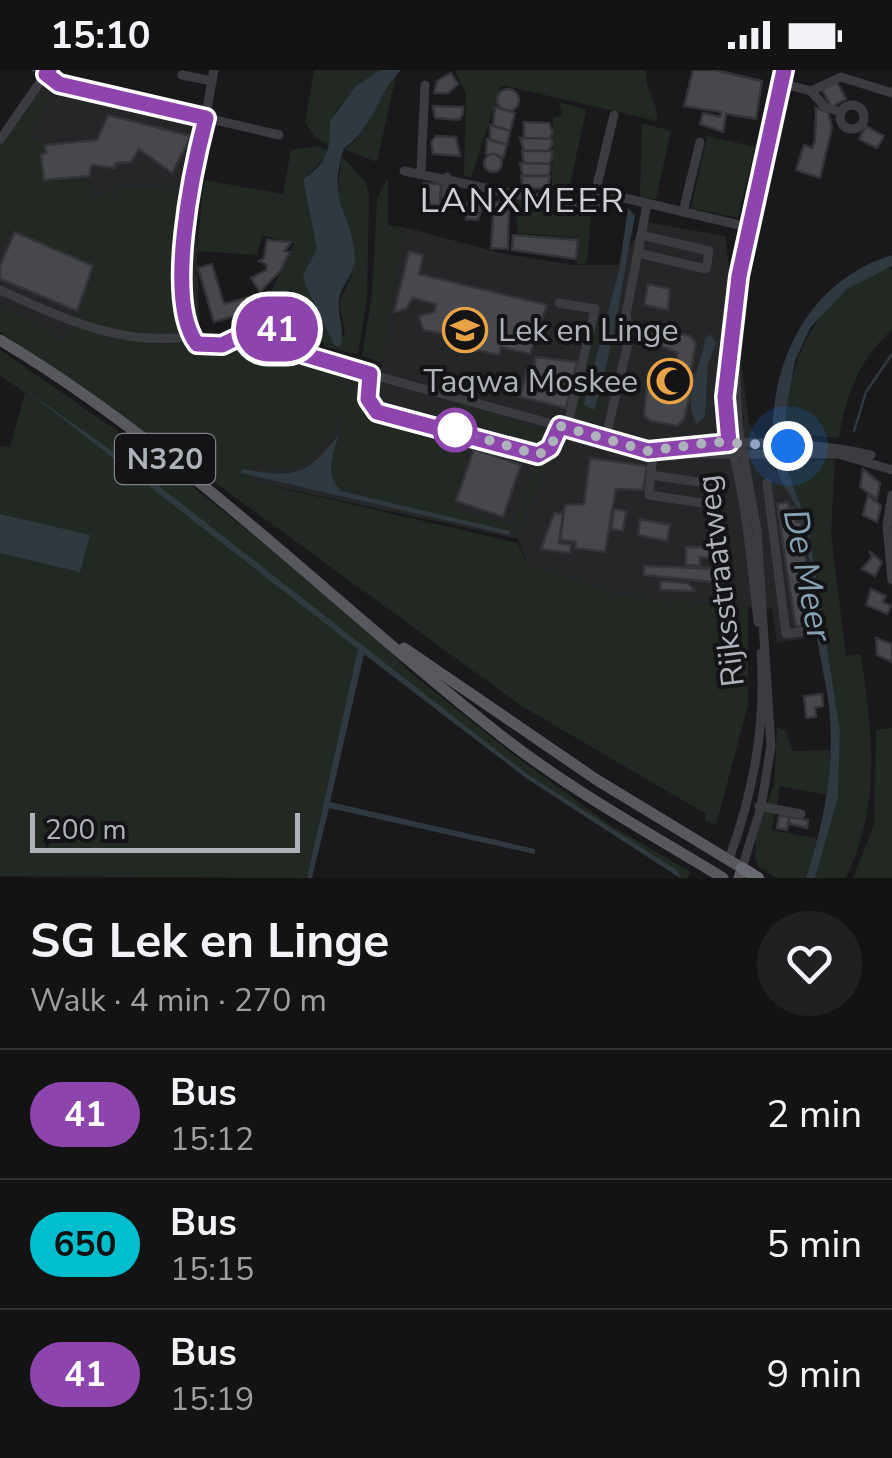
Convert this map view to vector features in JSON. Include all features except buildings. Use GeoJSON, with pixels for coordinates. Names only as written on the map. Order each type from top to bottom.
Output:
{"type":"FeatureCollection","features":[{"type":"Feature","properties":{"kind":"highway","name":"N320"},"geometry":{"type":"LineString","coordinates":[[740,873],[758,878]]}},
{"type":"Feature","properties":{"kind":"main road","name":"N320"},"geometry":{"type":"LineString","coordinates":[[0,340],[98,405],[372,626],[497,733],[591,799],[722,878]]}},
{"type":"Feature","properties":{"kind":"main road","name":"N320"},"geometry":{"type":"LineString","coordinates":[[372,626],[597,780],[729,860],[740,873]]}},
{"type":"Feature","properties":{"kind":"main road","name":"Rijksstraatweg"},"geometry":{"type":"LineString","coordinates":[[722,878],[729,860]]}},
{"type":"Feature","properties":{"kind":"street","name":"Rijksstraatweg"},"geometry":{"type":"LineString","coordinates":[[729,860],[747,802],[762,684],[757,584],[729,443],[725,397],[748,227],[784,70]]}},
{"type":"Feature","properties":{"kind":"street"},"geometry":{"type":"LineString","coordinates":[[0,140],[47,72],[59,84],[279,135]]}},
{"type":"Feature","properties":{"kind":"street"},"geometry":{"type":"LineString","coordinates":[[182,75],[213,75],[182,247],[191,336]]}},
{"type":"Feature","properties":{"kind":"street"},"geometry":{"type":"LineString","coordinates":[[811,91],[841,77],[892,93]]}},
{"type":"Feature","properties":{"kind":"street"},"geometry":{"type":"LineString","coordinates":[[781,84],[811,91],[825,107],[841,112]]}},
{"type":"Feature","properties":{"kind":"street"},"geometry":{"type":"LineString","coordinates":[[421,171],[425,86]]}},
{"type":"Feature","properties":{"kind":"street"},"geometry":{"type":"LineString","coordinates":[[592,210],[614,115]]}},
{"type":"Feature","properties":{"kind":"street"},"geometry":{"type":"LineString","coordinates":[[683,212],[700,142]]}},
{"type":"Feature","properties":{"kind":"street"},"geometry":{"type":"LineString","coordinates":[[404,170],[592,210],[603,207],[612,196],[748,227]]}},
{"type":"Feature","properties":{"kind":"street"},"geometry":{"type":"LineString","coordinates":[[446,197],[447,177]]}},
{"type":"Feature","properties":{"kind":"street"},"geometry":{"type":"LineString","coordinates":[[507,191],[509,177]]}},
{"type":"Feature","properties":{"kind":"street"},"geometry":{"type":"LineString","coordinates":[[604,440],[630,335],[626,315],[647,204]]}},
{"type":"Feature","properties":{"kind":"street"},"geometry":{"type":"LineString","coordinates":[[638,253],[706,269],[709,250],[641,235]]}},
{"type":"Feature","properties":{"kind":"street"},"geometry":{"type":"LineString","coordinates":[[0,290],[83,327],[158,338],[191,336],[209,348],[270,327],[287,334],[306,355],[604,440],[653,451],[732,455],[745,450]]}},
{"type":"Feature","properties":{"kind":"street"},"geometry":{"type":"LineString","coordinates":[[370,374],[368,399],[377,412],[466,432],[533,454],[550,448],[563,427],[595,309],[560,302]]}},
{"type":"Feature","properties":{"kind":"street","name":"Rijksstraatweg"},"geometry":{"type":"LineString","coordinates":[[734,334],[738,424],[745,450],[771,746],[762,807],[740,873]]}},
{"type":"Feature","properties":{"kind":"street"},"geometry":{"type":"LineString","coordinates":[[653,451],[729,443],[745,450],[771,451],[840,447],[892,467]]}},
{"type":"Feature","properties":{"kind":"street"},"geometry":{"type":"LineString","coordinates":[[651,475],[712,484],[709,504],[650,496],[651,475],[653,451]]}},
{"type":"Feature","properties":{"kind":"street"},"geometry":{"type":"LineString","coordinates":[[767,484],[786,634],[812,630]]}},
{"type":"Feature","properties":{"kind":"street"},"geometry":{"type":"LineString","coordinates":[[892,495],[887,524],[892,580]]}},
{"type":"Feature","properties":{"kind":"street"},"geometry":{"type":"LineString","coordinates":[[757,584],[780,581]]}},
{"type":"Feature","properties":{"kind":"street"},"geometry":{"type":"LineString","coordinates":[[747,802],[801,814]]}},
{"type":"Feature","properties":{"kind":"shaded area"},"geometry":{"type":"Polygon","coordinates":[[[314,70],[380,70],[335,112],[330,131],[332,147],[315,137],[305,123],[314,70]]]}},
{"type":"Feature","properties":{"kind":"shaded area"},"geometry":{"type":"Polygon","coordinates":[[[380,70],[401,70],[362,131],[344,148],[339,167],[339,195],[355,256],[339,300],[340,347],[334,345],[305,284],[303,274],[317,249],[303,180],[326,155],[330,121],[355,87],[380,70]]]}},
{"type":"Feature","properties":{"kind":"shaded area"},"geometry":{"type":"Polygon","coordinates":[[[455,70],[646,70],[657,121],[501,85],[471,178],[464,175],[466,94],[455,70]]]}},
{"type":"Feature","properties":{"kind":"shaded area"},"geometry":{"type":"Polygon","coordinates":[[[396,75],[377,162],[344,149],[354,142],[396,75]]]}},
{"type":"Feature","properties":{"kind":"shaded area","name":"LANXMEER"},"geometry":{"type":"Polygon","coordinates":[[[43,82],[212,122],[196,210],[199,325],[208,352],[274,333],[315,354],[381,369],[403,227],[501,253],[574,265],[617,265],[646,222],[725,236],[749,423],[803,520],[817,637],[777,643],[772,609],[627,597],[528,566],[518,539],[232,477],[0,317],[0,140],[43,82]]]}},
{"type":"Feature","properties":{"kind":"shaded area"},"geometry":{"type":"Polygon","coordinates":[[[39,93],[48,101],[28,135],[45,145],[46,153],[41,154],[45,182],[87,182],[96,195],[116,193],[118,187],[172,190],[185,199],[179,301],[188,339],[197,352],[223,355],[261,336],[275,337],[307,366],[342,376],[351,396],[354,388],[345,370],[361,378],[364,405],[398,428],[468,447],[453,510],[512,525],[540,459],[549,458],[517,534],[341,490],[332,473],[332,463],[345,413],[310,459],[288,468],[255,463],[251,481],[518,543],[528,566],[627,597],[748,607],[748,705],[716,825],[705,821],[706,814],[520,705],[173,452],[0,332],[0,304],[63,341],[95,267],[13,230],[0,244],[0,148],[39,93]]]}},
{"type":"Feature","properties":{"kind":"shaded area"},"geometry":{"type":"Polygon","coordinates":[[[559,102],[586,110],[567,200],[533,193],[552,190],[553,118],[563,114],[559,102]]]}},
{"type":"Feature","properties":{"kind":"shaded area"},"geometry":{"type":"Polygon","coordinates":[[[642,123],[671,131],[656,199],[640,197],[642,123]]]}},
{"type":"Feature","properties":{"kind":"shaded area"},"geometry":{"type":"Polygon","coordinates":[[[707,136],[755,147],[738,218],[691,208],[707,136]]]}},
{"type":"Feature","properties":{"kind":"shaded area"},"geometry":{"type":"Polygon","coordinates":[[[318,146],[330,152],[303,181],[317,249],[303,274],[334,345],[345,334],[339,303],[353,272],[349,235],[336,199],[342,156],[366,183],[369,196],[367,296],[358,355],[325,347],[319,336],[305,334],[294,321],[278,314],[269,297],[294,243],[262,235],[257,255],[197,251],[204,180],[283,194],[291,150],[318,146]]]}},
{"type":"Feature","properties":{"kind":"shaded area"},"geometry":{"type":"Polygon","coordinates":[[[388,178],[388,225],[403,227],[382,363],[362,356],[372,295],[377,198],[388,178]]]}},
{"type":"Feature","properties":{"kind":"shaded area"},"geometry":{"type":"Polygon","coordinates":[[[519,198],[591,215],[587,263],[577,265],[578,238],[518,233],[515,203],[519,198]]]}},
{"type":"Feature","properties":{"kind":"shaded area"},"geometry":{"type":"Polygon","coordinates":[[[628,208],[635,216],[594,410],[584,404],[619,270],[628,208]]]}},
{"type":"Feature","properties":{"kind":"shaded area"},"geometry":{"type":"Polygon","coordinates":[[[892,255],[892,266],[847,289],[810,328],[795,361],[786,411],[785,464],[808,525],[840,731],[838,797],[815,878],[806,878],[827,793],[831,727],[803,524],[775,462],[776,396],[796,335],[813,309],[835,286],[861,268],[892,255]]]}},
{"type":"Feature","properties":{"kind":"shaded area"},"geometry":{"type":"Polygon","coordinates":[[[888,267],[892,271],[892,330],[871,353],[856,379],[839,438],[785,434],[792,380],[810,333],[841,295],[888,267]]]}},
{"type":"Feature","properties":{"kind":"shaded area"},"geometry":{"type":"Polygon","coordinates":[[[598,313],[607,314],[584,404],[593,410],[609,363],[614,316],[621,317],[598,422],[575,413],[598,313]]]}},
{"type":"Feature","properties":{"kind":"shaded area"},"geometry":{"type":"Polygon","coordinates":[[[710,334],[716,343],[708,364],[705,417],[697,424],[692,395],[705,339],[710,334]]]}},
{"type":"Feature","properties":{"kind":"shaded area"},"geometry":{"type":"Polygon","coordinates":[[[0,350],[158,459],[362,622],[412,674],[514,755],[610,825],[691,872],[687,878],[680,878],[526,778],[358,650],[307,878],[0,876],[0,553],[18,557],[90,536],[0,514],[0,446],[10,447],[25,393],[0,375],[0,350]]]}},
{"type":"Feature","properties":{"kind":"shaded area"},"geometry":{"type":"Polygon","coordinates":[[[27,391],[136,468],[527,774],[678,871],[680,878],[526,778],[364,654],[330,802],[535,849],[535,854],[329,808],[312,878],[307,878],[358,649],[27,391]]]}},
{"type":"Feature","properties":{"kind":"shaded area"},"geometry":{"type":"Polygon","coordinates":[[[458,403],[546,432],[538,443],[453,414],[458,403]]]}},
{"type":"Feature","properties":{"kind":"shaded area"},"geometry":{"type":"Polygon","coordinates":[[[339,434],[331,471],[341,491],[510,531],[509,535],[241,473],[242,469],[298,471],[317,459],[339,434]]]}},
{"type":"Feature","properties":{"kind":"shaded area"},"geometry":{"type":"Polygon","coordinates":[[[835,459],[831,534],[846,656],[861,654],[871,768],[865,822],[846,878],[815,878],[838,797],[840,731],[808,525],[785,464],[835,459]]]}},
{"type":"Feature","properties":{"kind":"shaded area"},"geometry":{"type":"Polygon","coordinates":[[[0,514],[90,535],[80,572],[0,553],[0,514]]]}},
{"type":"Feature","properties":{"kind":"shaded area"},"geometry":{"type":"Polygon","coordinates":[[[771,632],[777,727],[786,731],[793,751],[830,750],[828,795],[780,786],[772,830],[819,839],[806,878],[777,878],[759,867],[755,859],[756,838],[774,785],[777,729],[771,632]]]}},
{"type":"Feature","properties":{"kind":"shaded area"},"geometry":{"type":"Polygon","coordinates":[[[892,728],[892,878],[853,878],[874,825],[876,730],[892,728]]]}},
{"type":"Feature","properties":{"kind":"waterway"},"geometry":{"type":"LineString","coordinates":[[854,431],[866,392],[892,354]]}},
{"type":"Feature","properties":{"kind":"bus line","name":"41"},"geometry":{"type":"LineString","coordinates":[[49,70],[46,74],[59,84],[206,118],[182,247],[188,326],[197,344],[209,348],[261,327],[278,329],[314,359],[370,374],[368,399],[377,412],[466,432],[538,455],[550,448],[560,426],[648,451],[729,443],[725,418],[728,350],[734,334],[739,276],[754,198],[784,70]]}},
{"type":"Feature","properties":{"kind":"place","name":"Lek en Linge"},"geometry":{"type":"Point","coordinates":[465,330]}},
{"type":"Feature","properties":{"kind":"place","name":"Taqwa Moskee"},"geometry":{"type":"Point","coordinates":[670,381]}},
{"type":"Feature","properties":{"kind":"district","name":"LANXMEER"},"geometry":{"type":"Point","coordinates":[523,200]}},
{"type":"Feature","properties":{"kind":"route"},"geometry":{"type":"LineString","coordinates":[[455,430],[538,455],[550,448],[560,426],[648,451],[714,442],[788,446]]}},
{"type":"Feature","properties":{"kind":"water label","name":"De Meer"},"geometry":{"type":"Point","coordinates":[808,575]}}]}
